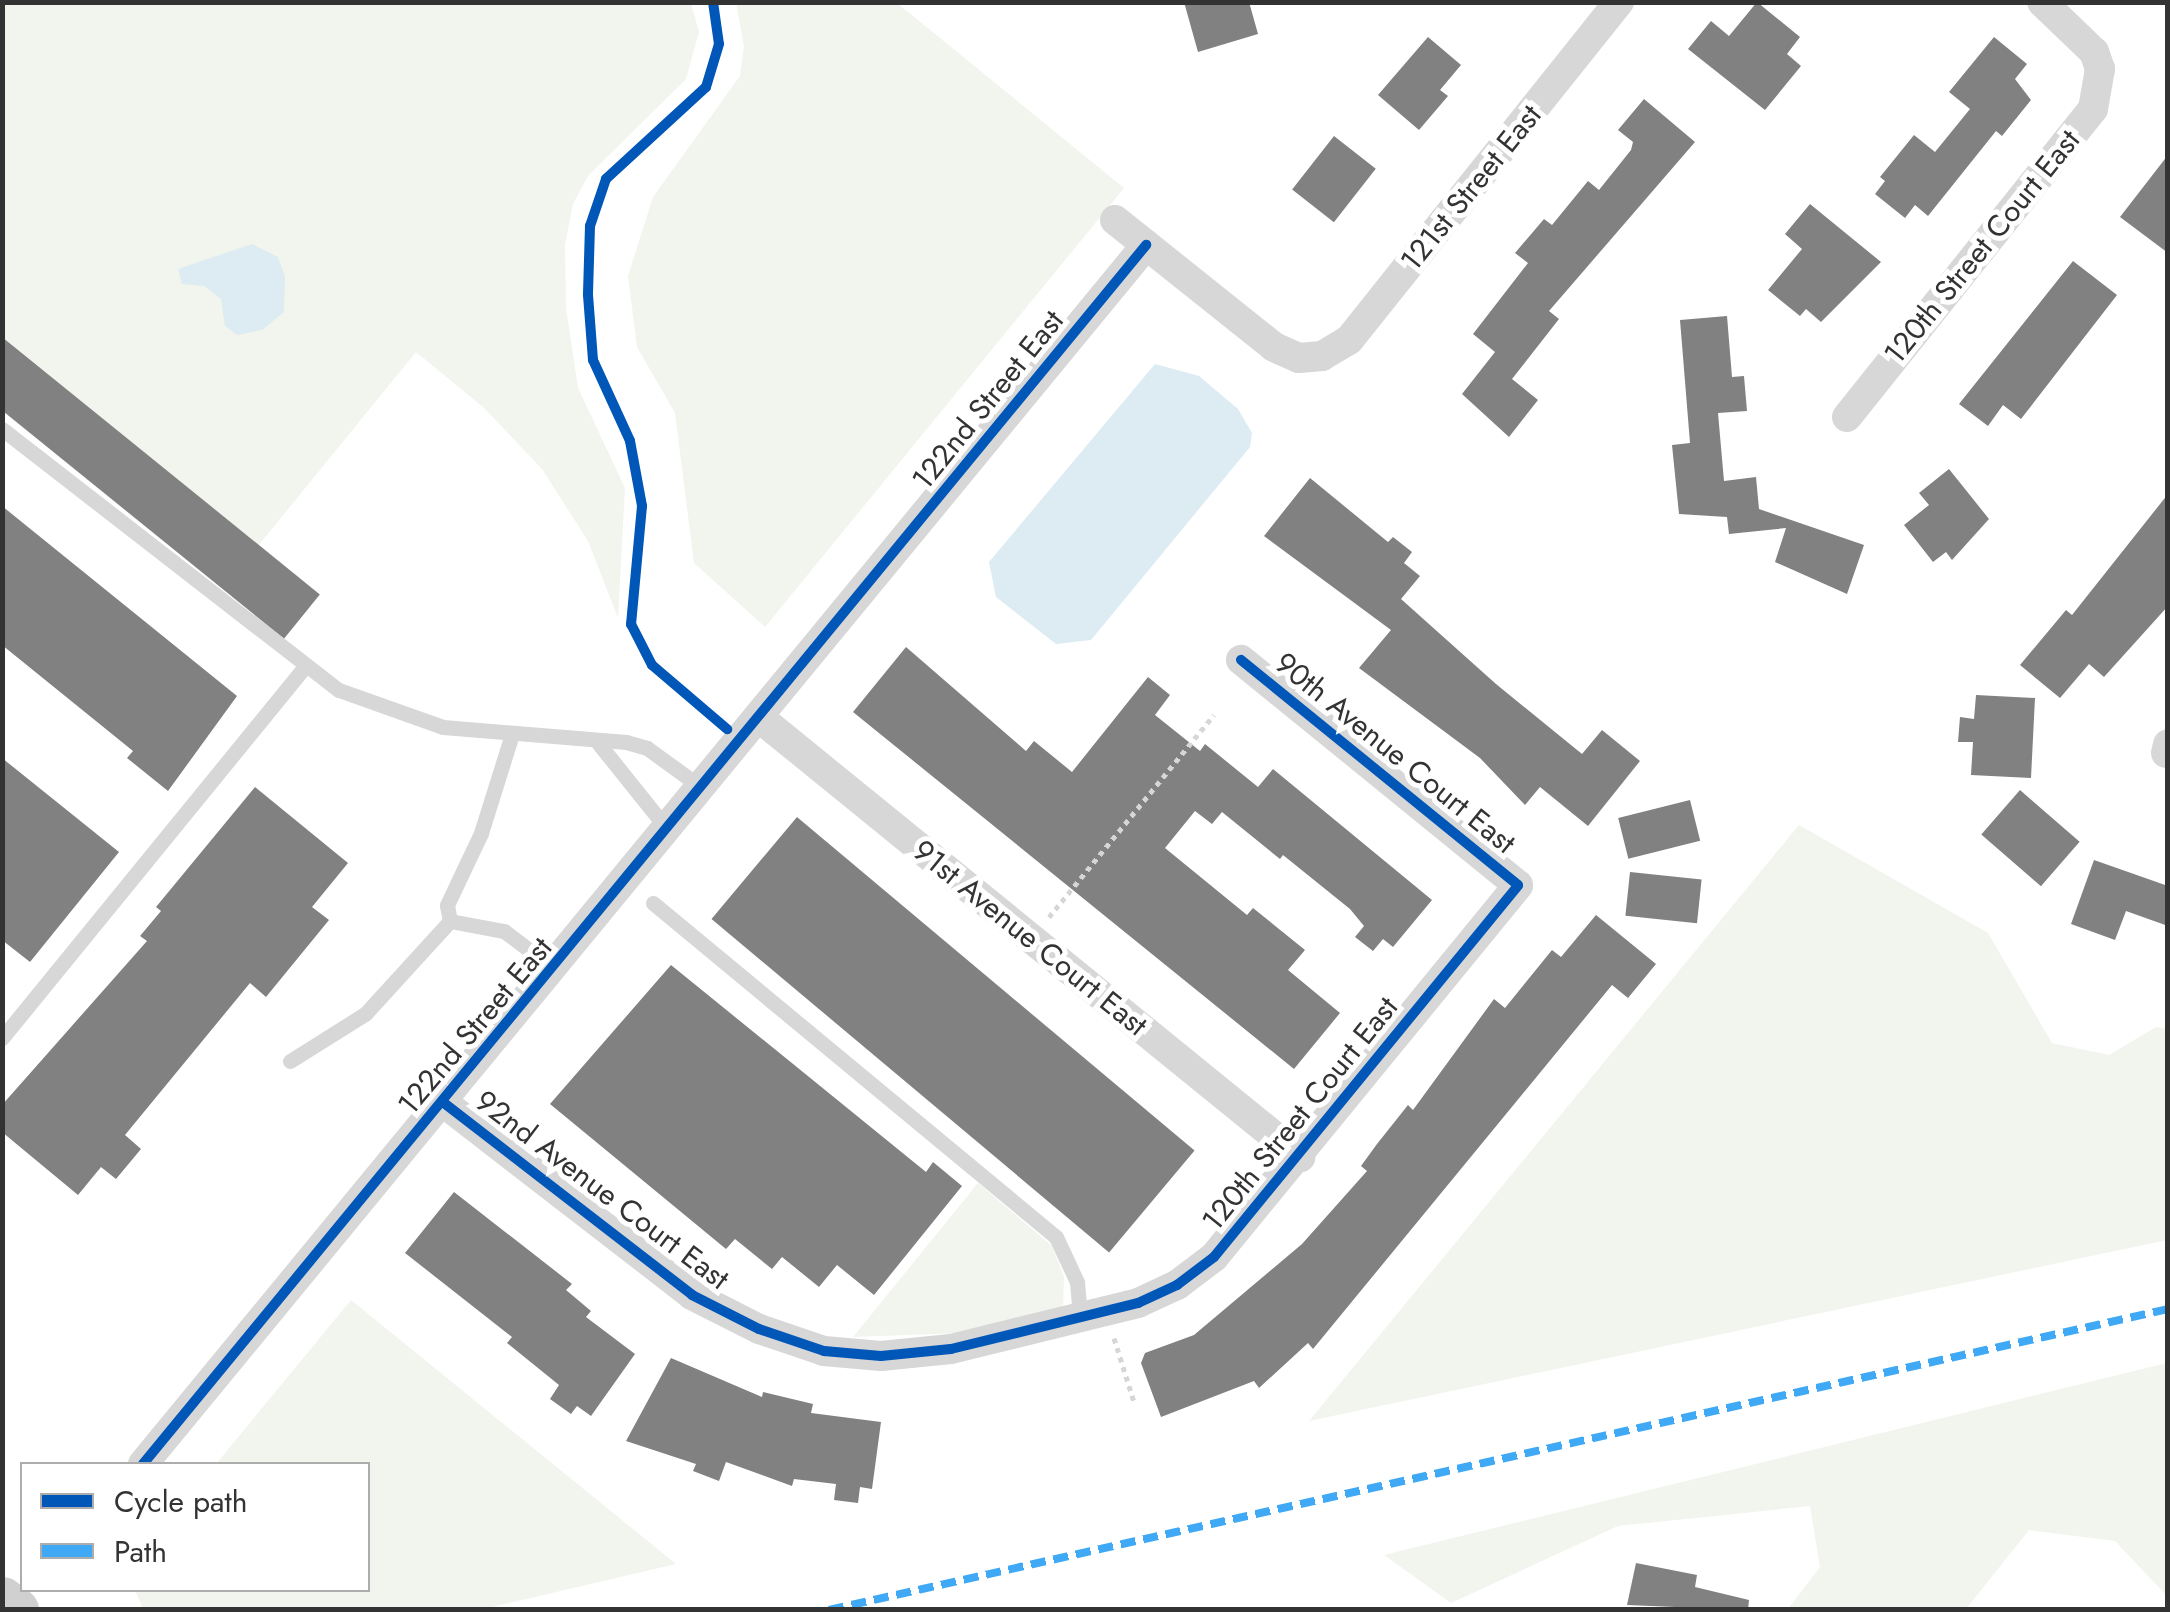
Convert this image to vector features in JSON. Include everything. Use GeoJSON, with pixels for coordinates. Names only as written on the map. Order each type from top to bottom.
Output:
{"type":"FeatureCollection","features":[{"type":"Feature","properties":{"kind":"main road"},"geometry":{"type":"LineString","coordinates":[[2,1599],[19,1610]]}},
{"type":"Feature","properties":{"kind":"street","name":"121st Street East"},"geometry":{"type":"LineString","coordinates":[[1146,246],[1274,348],[1311,358],[1348,340],[1620,2]]}},
{"type":"Feature","properties":{"kind":"street","name":"120th Street Court East"},"geometry":{"type":"LineString","coordinates":[[1846,417],[2092,109],[2100,70],[2086,39],[2042,2]]}},
{"type":"Feature","properties":{"kind":"street"},"geometry":{"type":"LineString","coordinates":[[1115,220],[1146,246]]}},
{"type":"Feature","properties":{"kind":"street","name":"122nd Street East"},"geometry":{"type":"LineString","coordinates":[[145,1462],[704,790],[1146,246]]}},
{"type":"Feature","properties":{"kind":"street","name":"90th Avenue Court East"},"geometry":{"type":"LineString","coordinates":[[1241,660],[1518,885]]}},
{"type":"Feature","properties":{"kind":"street","name":"91st Avenue Court East"},"geometry":{"type":"LineString","coordinates":[[761,719],[1300,1157]]}},
{"type":"Feature","properties":{"kind":"street","name":"120th Street Court East"},"geometry":{"type":"LineString","coordinates":[[1080,1320],[1138,1303],[1190,1276],[1214,1258],[1518,885]]}},
{"type":"Feature","properties":{"kind":"street","name":"92nd Avenue Court East"},"geometry":{"type":"LineString","coordinates":[[444,1103],[692,1294],[759,1329],[824,1351],[881,1356],[950,1350],[1080,1320]]}},
{"type":"Feature","properties":{"kind":"street"},"geometry":{"type":"LineString","coordinates":[[19,1610],[37,1592]]}},
{"type":"Feature","properties":{"kind":"lane"},"geometry":{"type":"LineString","coordinates":[[2,429],[304,668],[405,716],[512,734],[647,748],[704,790]]}},
{"type":"Feature","properties":{"kind":"lane"},"geometry":{"type":"LineString","coordinates":[[2,1038],[304,668]]}},
{"type":"Feature","properties":{"kind":"lane"},"geometry":{"type":"LineString","coordinates":[[450,920],[447,905],[481,833],[512,734]]}},
{"type":"Feature","properties":{"kind":"lane"},"geometry":{"type":"LineString","coordinates":[[599,744],[669,832]]}},
{"type":"Feature","properties":{"kind":"lane"},"geometry":{"type":"LineString","coordinates":[[652,903],[1056,1237],[1077,1282],[1080,1320]]}},
{"type":"Feature","properties":{"kind":"lane"},"geometry":{"type":"LineString","coordinates":[[450,920],[504,930],[554,969]]}},
{"type":"Feature","properties":{"kind":"lane"},"geometry":{"type":"LineString","coordinates":[[290,1061],[365,1014],[450,920]]}},
{"type":"Feature","properties":{"kind":"path"},"geometry":{"type":"LineString","coordinates":[[1049,917],[1214,715]]}},
{"type":"Feature","properties":{"kind":"path"},"geometry":{"type":"LineString","coordinates":[[1113,1335],[1134,1402]]}},
{"type":"Feature","properties":{"kind":"shaded area"},"geometry":{"type":"Polygon","coordinates":[[[2,3],[691,3],[699,32],[686,79],[588,176],[573,204],[565,244],[566,308],[578,388],[625,488],[618,618],[588,541],[542,469],[483,407],[416,352],[258,546],[3,337],[2,3]]]}},
{"type":"Feature","properties":{"kind":"shaded area"},"geometry":{"type":"Polygon","coordinates":[[[736,3],[897,3],[1124,188],[765,627],[694,563],[675,413],[637,347],[628,276],[653,197],[740,76],[744,46],[736,3]]]}},
{"type":"Feature","properties":{"kind":"shaded area"},"geometry":{"type":"Polygon","coordinates":[[[252,244],[278,257],[285,277],[284,312],[262,330],[237,335],[225,326],[221,299],[204,286],[182,284],[178,269],[252,244]]]}},
{"type":"Feature","properties":{"kind":"shaded area"},"geometry":{"type":"Polygon","coordinates":[[[1155,364],[1199,376],[1238,409],[1252,433],[1250,447],[1091,640],[1056,644],[996,597],[989,562],[1155,364]]]}},
{"type":"Feature","properties":{"kind":"shaded area"},"geometry":{"type":"Polygon","coordinates":[[[1799,825],[1988,933],[2052,1043],[2109,1055],[2156,1027],[2167,1029],[2167,1240],[1309,1421],[1799,825]]]}},
{"type":"Feature","properties":{"kind":"shaded area"},"geometry":{"type":"Polygon","coordinates":[[[978,1183],[1052,1246],[1064,1277],[1063,1310],[961,1333],[853,1337],[978,1183]]]}},
{"type":"Feature","properties":{"kind":"shaded area"},"geometry":{"type":"Polygon","coordinates":[[[351,1300],[676,1564],[483,1609],[143,1609],[136,1592],[370,1592],[370,1462],[218,1462],[351,1300]]]}},
{"type":"Feature","properties":{"kind":"shaded area"},"geometry":{"type":"Polygon","coordinates":[[[2167,1363],[2167,1596],[2115,1541],[2029,1530],[1966,1609],[1788,1609],[1820,1567],[1810,1506],[1618,1526],[1451,1603],[1384,1555],[2167,1363]]]}},
{"type":"Feature","properties":{"kind":"building"},"geometry":{"type":"Polygon","coordinates":[[[1184,2],[1249,2],[1258,34],[1198,52],[1184,2]]]}},
{"type":"Feature","properties":{"kind":"building"},"geometry":{"type":"Polygon","coordinates":[[[1757,2],[1800,37],[1787,54],[1801,66],[1765,110],[1688,49],[1711,21],[1729,36],[1757,2]]]}},
{"type":"Feature","properties":{"kind":"building"},"geometry":{"type":"Polygon","coordinates":[[[1428,37],[1461,65],[1440,90],[1448,96],[1419,130],[1378,95],[1428,37]]]}},
{"type":"Feature","properties":{"kind":"building"},"geometry":{"type":"Polygon","coordinates":[[[1994,37],[2027,64],[2015,79],[2031,100],[2002,136],[1996,131],[1928,216],[1915,205],[1905,218],[1875,194],[1885,181],[1880,177],[1914,135],[1935,152],[1970,109],[1949,92],[1994,37]]]}},
{"type":"Feature","properties":{"kind":"building"},"geometry":{"type":"Polygon","coordinates":[[[1644,99],[1695,142],[1549,311],[1559,319],[1512,379],[1538,400],[1509,437],[1462,394],[1495,352],[1473,334],[1528,263],[1515,253],[1544,219],[1552,225],[1588,181],[1599,190],[1631,150],[1633,142],[1618,130],[1644,99]]]}},
{"type":"Feature","properties":{"kind":"building"},"geometry":{"type":"Polygon","coordinates":[[[1334,136],[1376,169],[1334,222],[1292,190],[1334,136]]]}},
{"type":"Feature","properties":{"kind":"building"},"geometry":{"type":"Polygon","coordinates":[[[2168,155],[2168,253],[2120,217],[2168,155]]]}},
{"type":"Feature","properties":{"kind":"building"},"geometry":{"type":"Polygon","coordinates":[[[1810,204],[1881,262],[1821,322],[1806,309],[1800,316],[1768,290],[1802,249],[1785,234],[1810,204]]]}},
{"type":"Feature","properties":{"kind":"building"},"geometry":{"type":"Polygon","coordinates":[[[2073,261],[2117,295],[2021,419],[2003,405],[1988,426],[1959,404],[2073,261]]]}},
{"type":"Feature","properties":{"kind":"building"},"geometry":{"type":"Polygon","coordinates":[[[1727,316],[1732,377],[1744,376],[1747,411],[1718,413],[1724,481],[1756,477],[1759,509],[1864,545],[1847,594],[1775,562],[1786,528],[1729,534],[1727,517],[1679,514],[1672,445],[1690,443],[1680,320],[1727,316]]]}},
{"type":"Feature","properties":{"kind":"building"},"geometry":{"type":"Polygon","coordinates":[[[2,337],[320,594],[284,639],[2,410],[2,337]]]}},
{"type":"Feature","properties":{"kind":"building"},"geometry":{"type":"Polygon","coordinates":[[[1949,469],[1989,519],[1952,560],[1946,552],[1933,562],[1904,525],[1929,505],[1919,493],[1949,469]]]}},
{"type":"Feature","properties":{"kind":"building"},"geometry":{"type":"Polygon","coordinates":[[[1310,478],[1388,542],[1393,537],[1412,552],[1404,563],[1420,576],[1401,599],[1496,684],[1582,754],[1602,730],[1640,761],[1588,826],[1540,787],[1525,805],[1480,758],[1359,668],[1391,630],[1264,536],[1310,478]]]}},
{"type":"Feature","properties":{"kind":"building"},"geometry":{"type":"Polygon","coordinates":[[[2168,494],[2168,606],[2104,677],[2089,664],[2060,698],[2020,665],[2066,610],[2072,615],[2168,494]]]}},
{"type":"Feature","properties":{"kind":"building"},"geometry":{"type":"Polygon","coordinates":[[[2,506],[237,696],[168,791],[127,758],[133,751],[2,645],[2,506]]]}},
{"type":"Feature","properties":{"kind":"building"},"geometry":{"type":"Polygon","coordinates":[[[906,647],[1026,751],[1034,741],[1072,772],[1148,677],[1170,695],[1155,715],[1200,751],[1205,744],[1258,787],[1273,769],[1432,900],[1393,947],[1383,939],[1373,951],[1355,937],[1364,926],[1350,909],[1283,855],[1280,859],[1222,812],[1212,824],[1195,811],[1165,848],[1247,915],[1253,908],[1305,950],[1288,970],[1340,1013],[1294,1069],[853,712],[906,647]]]}},
{"type":"Feature","properties":{"kind":"building"},"geometry":{"type":"Polygon","coordinates":[[[1976,695],[2035,698],[2031,778],[1971,775],[1973,742],[1958,742],[1960,717],[1974,719],[1976,695]]]}},
{"type":"Feature","properties":{"kind":"building"},"geometry":{"type":"Polygon","coordinates":[[[2,758],[119,852],[30,962],[2,940],[2,758]]]}},
{"type":"Feature","properties":{"kind":"building"},"geometry":{"type":"Polygon","coordinates":[[[255,787],[348,863],[312,907],[329,920],[266,997],[250,983],[125,1135],[141,1149],[116,1179],[101,1167],[78,1195],[2,1132],[2,1105],[147,941],[140,936],[161,911],[156,907],[255,787]]]}},
{"type":"Feature","properties":{"kind":"building"},"geometry":{"type":"Polygon","coordinates":[[[2020,790],[2080,842],[2041,886],[1981,835],[2020,790]]]}},
{"type":"Feature","properties":{"kind":"building"},"geometry":{"type":"Polygon","coordinates":[[[1690,800],[1700,841],[1628,859],[1618,818],[1690,800]]]}},
{"type":"Feature","properties":{"kind":"building"},"geometry":{"type":"Polygon","coordinates":[[[797,817],[1195,1151],[1109,1252],[712,919],[797,817]]]}},
{"type":"Feature","properties":{"kind":"building"},"geometry":{"type":"Polygon","coordinates":[[[2094,860],[2168,886],[2168,926],[2126,911],[2115,940],[2071,924],[2094,860]]]}},
{"type":"Feature","properties":{"kind":"building"},"geometry":{"type":"Polygon","coordinates":[[[1630,872],[1702,880],[1697,923],[1625,916],[1630,872]]]}},
{"type":"Feature","properties":{"kind":"building"},"geometry":{"type":"Polygon","coordinates":[[[1596,915],[1656,964],[1628,998],[1612,985],[1313,1349],[1308,1343],[1259,1388],[1254,1381],[1161,1417],[1141,1363],[1145,1353],[1194,1335],[1302,1244],[1367,1171],[1361,1166],[1377,1144],[1408,1105],[1413,1110],[1494,999],[1505,1008],[1552,950],[1561,957],[1596,915]]]}},
{"type":"Feature","properties":{"kind":"building"},"geometry":{"type":"Polygon","coordinates":[[[671,965],[926,1172],[933,1162],[962,1186],[874,1295],[837,1265],[819,1287],[782,1257],[772,1269],[735,1239],[726,1249],[550,1104],[671,965]]]}},
{"type":"Feature","properties":{"kind":"building"},"geometry":{"type":"Polygon","coordinates":[[[454,1192],[572,1284],[566,1290],[591,1311],[586,1317],[635,1354],[591,1416],[577,1406],[571,1414],[550,1399],[559,1385],[507,1343],[512,1337],[405,1253],[454,1192]]]}},
{"type":"Feature","properties":{"kind":"building"},"geometry":{"type":"Polygon","coordinates":[[[671,1358],[762,1397],[763,1392],[813,1404],[811,1413],[881,1422],[872,1489],[860,1487],[858,1503],[834,1500],[836,1484],[794,1479],[792,1486],[726,1462],[719,1481],[693,1471],[696,1464],[626,1441],[671,1358]]]}},
{"type":"Feature","properties":{"kind":"building"},"geometry":{"type":"Polygon","coordinates":[[[1636,1563],[1697,1575],[1695,1587],[1749,1600],[1748,1610],[1627,1605],[1636,1563]]]}},
{"type":"Feature","properties":{"kind":"marked path"},"geometry":{"type":"LineString","coordinates":[[829,1610],[2168,1309]]}},
{"type":"Feature","properties":{"kind":"cycle path"},"geometry":{"type":"LineString","coordinates":[[713,2],[719,44],[706,87],[606,179],[590,226],[588,295],[593,360],[630,441],[642,506],[631,624],[652,665],[727,729]]}},
{"type":"Feature","properties":{"kind":"cycle path"},"geometry":{"type":"LineString","coordinates":[[145,1462],[1146,245]]}},
{"type":"Feature","properties":{"kind":"cycle path"},"geometry":{"type":"LineString","coordinates":[[444,1103],[692,1295],[759,1329],[824,1351],[881,1356],[951,1349],[1138,1303],[1177,1285],[1214,1257],[1518,885],[1241,660]]}}]}
